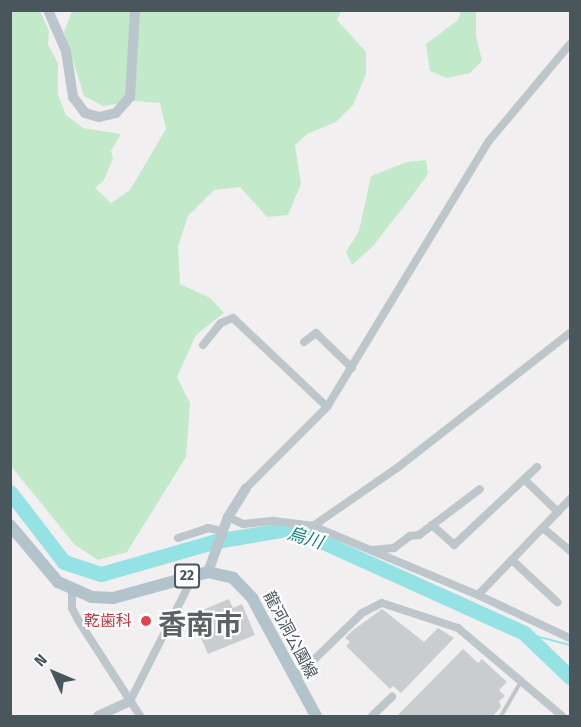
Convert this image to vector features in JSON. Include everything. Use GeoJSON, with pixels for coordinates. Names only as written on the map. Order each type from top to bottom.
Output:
{"type":"FeatureCollection","features":[{"type":"Feature","properties":{"kind":"main road"},"geometry":{"type":"LineString","coordinates":[[48,10],[66,51],[73,97],[85,113],[99,117],[116,113],[130,98],[135,10]]}},
{"type":"Feature","properties":{"kind":"main road"},"geometry":{"type":"LineString","coordinates":[[210,567],[222,531],[246,488]]}},
{"type":"Feature","properties":{"kind":"main road","name":"龍河洞公園線"},"geometry":{"type":"LineString","coordinates":[[10,525],[47,572],[72,590],[113,598],[210,567],[225,574],[242,586],[316,717]]}},
{"type":"Feature","properties":{"kind":"main road"},"geometry":{"type":"LineString","coordinates":[[98,717],[130,701]]}},
{"type":"Feature","properties":{"kind":"street"},"geometry":{"type":"LineString","coordinates":[[246,488],[327,407],[489,141],[570,44]]}},
{"type":"Feature","properties":{"kind":"street"},"geometry":{"type":"LineString","coordinates":[[202,345],[221,323],[233,318],[327,407]]}},
{"type":"Feature","properties":{"kind":"street"},"geometry":{"type":"LineString","coordinates":[[304,342],[316,333],[352,368]]}},
{"type":"Feature","properties":{"kind":"street"},"geometry":{"type":"LineString","coordinates":[[313,526],[398,468],[570,333]]}},
{"type":"Feature","properties":{"kind":"street"},"geometry":{"type":"LineString","coordinates":[[432,525],[454,545],[537,468]]}},
{"type":"Feature","properties":{"kind":"street"},"geometry":{"type":"LineString","coordinates":[[525,480],[558,512]]}},
{"type":"Feature","properties":{"kind":"street"},"geometry":{"type":"LineString","coordinates":[[371,550],[394,548],[432,525],[480,489]]}},
{"type":"Feature","properties":{"kind":"street"},"geometry":{"type":"LineString","coordinates":[[478,595],[570,499]]}},
{"type":"Feature","properties":{"kind":"street"},"geometry":{"type":"LineString","coordinates":[[228,518],[243,524],[274,521],[313,526],[478,595],[570,638]]}},
{"type":"Feature","properties":{"kind":"street"},"geometry":{"type":"LineString","coordinates":[[178,538],[208,528],[222,531]]}},
{"type":"Feature","properties":{"kind":"street"},"geometry":{"type":"LineString","coordinates":[[543,528],[570,551]]}},
{"type":"Feature","properties":{"kind":"street"},"geometry":{"type":"LineString","coordinates":[[512,560],[557,602]]}},
{"type":"Feature","properties":{"kind":"street"},"geometry":{"type":"LineString","coordinates":[[130,701],[194,574]]}},
{"type":"Feature","properties":{"kind":"street"},"geometry":{"type":"LineString","coordinates":[[72,590],[72,608],[78,620],[140,717]]}},
{"type":"Feature","properties":{"kind":"street"},"geometry":{"type":"LineString","coordinates":[[294,679],[362,613],[382,603],[458,628],[562,717]]}},
{"type":"Feature","properties":{"kind":"street"},"geometry":{"type":"LineString","coordinates":[[372,717],[392,697]]}},
{"type":"Feature","properties":{"kind":"lane"},"geometry":{"type":"LineString","coordinates":[[501,717],[522,681]]}},
{"type":"Feature","properties":{"kind":"green space"},"geometry":{"type":"Polygon","coordinates":[[[11,11],[40,11],[49,31],[48,45],[58,63],[58,95],[66,115],[83,128],[121,134],[111,151],[113,158],[104,180],[95,188],[111,203],[130,190],[166,129],[160,103],[135,101],[103,106],[84,96],[64,32],[72,11],[341,11],[337,20],[366,52],[366,74],[353,105],[336,122],[307,134],[295,145],[301,184],[288,215],[267,217],[240,187],[214,190],[188,216],[178,247],[180,284],[210,298],[224,313],[196,335],[177,377],[190,403],[186,457],[127,552],[98,560],[75,545],[11,466],[11,11]]]}},
{"type":"Feature","properties":{"kind":"green space"},"geometry":{"type":"Polygon","coordinates":[[[461,11],[476,11],[476,36],[482,61],[470,73],[447,78],[430,71],[426,44],[458,20],[461,11]]]}},
{"type":"Feature","properties":{"kind":"green space"},"geometry":{"type":"Polygon","coordinates":[[[426,160],[428,174],[373,246],[352,265],[346,252],[359,231],[371,176],[407,162],[426,160]]]}},
{"type":"Feature","properties":{"kind":"building"},"geometry":{"type":"Polygon","coordinates":[[[229,599],[233,608],[242,604],[255,635],[208,654],[195,624],[202,621],[198,612],[229,599]]]}},
{"type":"Feature","properties":{"kind":"building"},"geometry":{"type":"Polygon","coordinates":[[[382,609],[424,642],[438,628],[454,638],[401,693],[393,686],[390,689],[346,646],[350,642],[345,638],[382,609]]]}},
{"type":"Feature","properties":{"kind":"building"},"geometry":{"type":"Polygon","coordinates":[[[463,649],[478,663],[482,659],[507,682],[499,690],[505,696],[499,701],[501,707],[492,717],[396,717],[463,649]]]}},
{"type":"Feature","properties":{"kind":"waterway","name":"烏川"},"geometry":{"type":"LineString","coordinates":[[10,492],[64,562],[101,574],[216,541],[282,530],[303,533],[524,633],[570,677]]}},
{"type":"Feature","properties":{"kind":"waterway"},"geometry":{"type":"LineString","coordinates":[[524,633],[570,645]]}},
{"type":"Feature","properties":{"kind":"place","name":"乾歯科"},"geometry":{"type":"Point","coordinates":[146,621]}},
{"type":"Feature","properties":{"kind":"district","name":"香南市"},"geometry":{"type":"Point","coordinates":[200,625]}}]}
